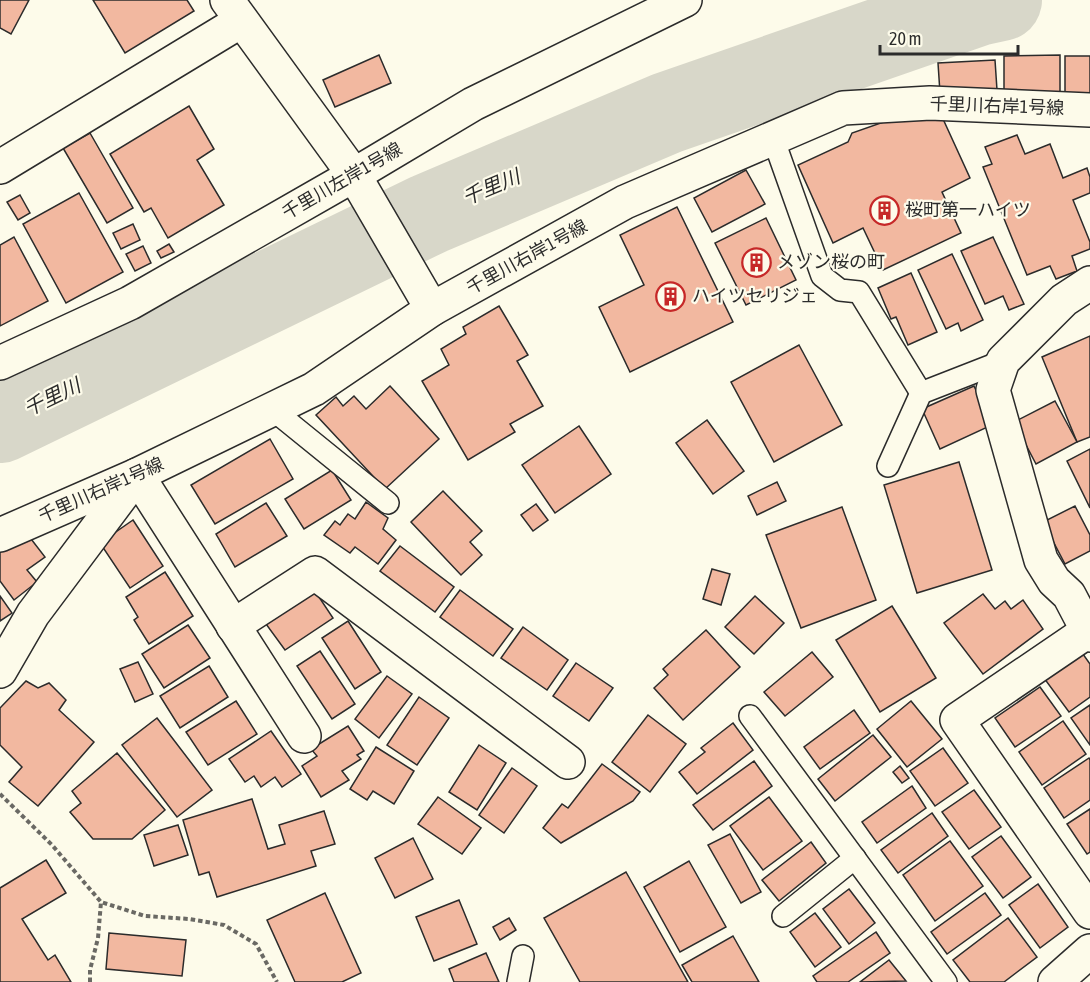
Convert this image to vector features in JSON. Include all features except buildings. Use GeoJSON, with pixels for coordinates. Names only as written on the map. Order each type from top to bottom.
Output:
{"type":"FeatureCollection","features":[{"type":"Feature","properties":{"kind":"street","name":"千里川左岸1号線"},"geometry":{"type":"LineString","coordinates":[[0,363],[130,303],[473,104],[685,0]]}},
{"type":"Feature","properties":{"kind":"street"},"geometry":{"type":"LineString","coordinates":[[0,167],[234,10],[354,175],[432,309]]}},
{"type":"Feature","properties":{"kind":"street","name":"千里川右岸1号線"},"geometry":{"type":"LineString","coordinates":[[0,535],[137,475],[314,389],[432,309],[625,202],[843,108],[930,103],[1090,110]]}},
{"type":"Feature","properties":{"kind":"street"},"geometry":{"type":"LineString","coordinates":[[1090,283],[1064,300],[1003,361],[993,390],[1041,560],[1054,580],[1069,595],[1089,633],[957,720],[1090,912]]}},
{"type":"Feature","properties":{"kind":"street"},"geometry":{"type":"LineString","coordinates":[[0,671],[33,614],[137,475],[304,736]]}},
{"type":"Feature","properties":{"kind":"street"},"geometry":{"type":"LineString","coordinates":[[233,626],[315,573],[568,762]]}},
{"type":"Feature","properties":{"kind":"street"},"geometry":{"type":"LineString","coordinates":[[1055,982],[1090,951]]}},
{"type":"Feature","properties":{"kind":"lane"},"geometry":{"type":"LineString","coordinates":[[773,138],[822,276],[840,290],[859,292],[921,393]]}},
{"type":"Feature","properties":{"kind":"lane"},"geometry":{"type":"LineString","coordinates":[[888,466],[921,393],[1003,361]]}},
{"type":"Feature","properties":{"kind":"lane"},"geometry":{"type":"LineString","coordinates":[[272,409],[388,502]]}},
{"type":"Feature","properties":{"kind":"lane"},"geometry":{"type":"LineString","coordinates":[[750,716],[946,982]]}},
{"type":"Feature","properties":{"kind":"lane"},"geometry":{"type":"LineString","coordinates":[[783,916],[855,858]]}},
{"type":"Feature","properties":{"kind":"lane"},"geometry":{"type":"LineString","coordinates":[[518,982],[523,956]]}},
{"type":"Feature","properties":{"kind":"path"},"geometry":{"type":"LineString","coordinates":[[0,794],[52,845],[101,902],[145,916],[189,919],[224,925],[256,944],[277,982]]}},
{"type":"Feature","properties":{"kind":"path"},"geometry":{"type":"LineString","coordinates":[[90,982],[90,970],[98,938],[101,902]]}},
{"type":"Feature","properties":{"kind":"waterway","name":"千里川"},"geometry":{"type":"LineString","coordinates":[[0,422],[429,214],[667,113],[978,5],[1001,0]]}},
{"type":"Feature","properties":{"kind":"place","name":"桜町第一ハイツ"},"geometry":{"type":"Point","coordinates":[884,210]}},
{"type":"Feature","properties":{"kind":"place","name":"メゾン桜の町"},"geometry":{"type":"Point","coordinates":[756,262]}},
{"type":"Feature","properties":{"kind":"place","name":"ハイツセリジェ"},"geometry":{"type":"Point","coordinates":[671,296]}}]}
